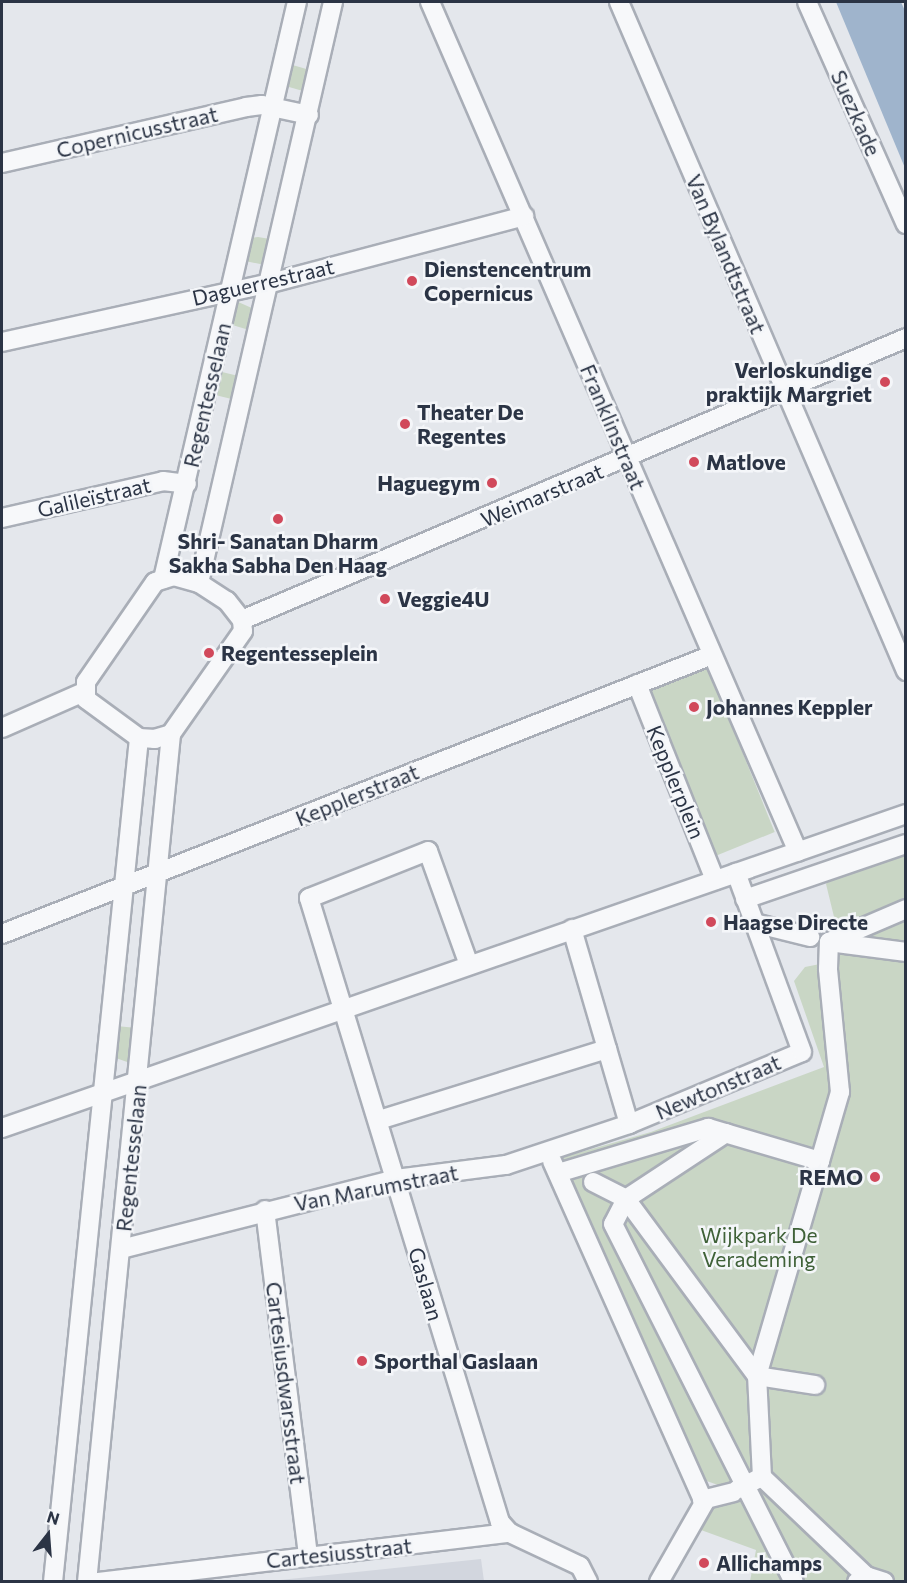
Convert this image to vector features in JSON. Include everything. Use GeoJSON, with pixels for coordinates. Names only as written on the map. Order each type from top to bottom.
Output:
{"type":"FeatureCollection","features":[{"type":"Feature","properties":{"kind":"street","name":"Regentesselaan"},"geometry":{"type":"LineString","coordinates":[[163,579],[297,2]]}},
{"type":"Feature","properties":{"kind":"street","name":"Regentesselaan"},"geometry":{"type":"LineString","coordinates":[[199,583],[271,283],[333,2]]}},
{"type":"Feature","properties":{"kind":"street","name":"Franklinstraat"},"geometry":{"type":"LineString","coordinates":[[430,2],[798,852]]}},
{"type":"Feature","properties":{"kind":"street","name":"Van Bylandtstraat"},"geometry":{"type":"LineString","coordinates":[[619,2],[784,392],[906,671]]}},
{"type":"Feature","properties":{"kind":"street","name":"Suezkade"},"geometry":{"type":"LineString","coordinates":[[807,2],[906,224]]}},
{"type":"Feature","properties":{"kind":"street"},"geometry":{"type":"LineString","coordinates":[[274,106],[309,115]]}},
{"type":"Feature","properties":{"kind":"street","name":"Copernicusstraat"},"geometry":{"type":"LineString","coordinates":[[2,163],[246,107],[274,106]]}},
{"type":"Feature","properties":{"kind":"street","name":"Daguerrestraat"},"geometry":{"type":"LineString","coordinates":[[2,342],[231,289],[271,283],[524,216]]}},
{"type":"Feature","properties":{"kind":"street","name":"Weimarstraat"},"geometry":{"type":"LineString","coordinates":[[242,620],[784,392],[906,338]]}},
{"type":"Feature","properties":{"kind":"street","name":"Galileïstraat"},"geometry":{"type":"LineString","coordinates":[[2,518],[163,481],[186,484]]}},
{"type":"Feature","properties":{"kind":"street"},"geometry":{"type":"LineString","coordinates":[[184,578],[199,583],[227,602],[242,620],[238,641],[171,734],[154,739],[139,738],[92,706],[84,692],[86,682],[155,582],[163,579],[184,578]]}},
{"type":"Feature","properties":{"kind":"street","name":"Kepplerstraat"},"geometry":{"type":"LineString","coordinates":[[2,934],[712,655]]}},
{"type":"Feature","properties":{"kind":"street","name":"Kepplerplein"},"geometry":{"type":"LineString","coordinates":[[637,684],[715,880]]}},
{"type":"Feature","properties":{"kind":"street"},"geometry":{"type":"LineString","coordinates":[[2,728],[84,692]]}},
{"type":"Feature","properties":{"kind":"street","name":"Regentesselaan"},"geometry":{"type":"LineString","coordinates":[[87,1581],[120,1249],[140,1080],[171,734]]}},
{"type":"Feature","properties":{"kind":"street","name":"Regentesselaan"},"geometry":{"type":"LineString","coordinates":[[53,1581],[139,738]]}},
{"type":"Feature","properties":{"kind":"street"},"geometry":{"type":"LineString","coordinates":[[2,1128],[906,814]]}},
{"type":"Feature","properties":{"kind":"street"},"geometry":{"type":"LineString","coordinates":[[745,899],[906,844]]}},
{"type":"Feature","properties":{"kind":"street"},"geometry":{"type":"LineString","coordinates":[[345,1007],[309,898],[428,851],[469,965]]}},
{"type":"Feature","properties":{"kind":"street","name":"Newtonstraat"},"geometry":{"type":"LineString","coordinates":[[572,929],[629,1124],[802,1052],[736,873]]}},
{"type":"Feature","properties":{"kind":"street"},"geometry":{"type":"LineString","coordinates":[[829,942],[906,909]]}},
{"type":"Feature","properties":{"kind":"street"},"geometry":{"type":"LineString","coordinates":[[754,922],[810,937]]}},
{"type":"Feature","properties":{"kind":"street"},"geometry":{"type":"LineString","coordinates":[[829,942],[906,952]]}},
{"type":"Feature","properties":{"kind":"street"},"geometry":{"type":"LineString","coordinates":[[829,942],[828,969],[840,1092],[758,1376],[762,1477],[861,1579],[884,1581]]}},
{"type":"Feature","properties":{"kind":"street","name":"Gaslaan"},"geometry":{"type":"LineString","coordinates":[[345,1007],[478,1455],[500,1522],[510,1533]]}},
{"type":"Feature","properties":{"kind":"street"},"geometry":{"type":"LineString","coordinates":[[379,1120],[607,1049]]}},
{"type":"Feature","properties":{"kind":"street","name":"Van Marumstraat"},"geometry":{"type":"LineString","coordinates":[[120,1249],[265,1210],[396,1179],[506,1165],[629,1124]]}},
{"type":"Feature","properties":{"kind":"street"},"geometry":{"type":"LineString","coordinates":[[558,1173],[708,1128],[820,1161]]}},
{"type":"Feature","properties":{"kind":"street"},"geometry":{"type":"LineString","coordinates":[[726,1133],[626,1199],[613,1224],[738,1489],[794,1581]]}},
{"type":"Feature","properties":{"kind":"street"},"geometry":{"type":"LineString","coordinates":[[542,1154],[558,1173],[702,1500]]}},
{"type":"Feature","properties":{"kind":"street"},"geometry":{"type":"LineString","coordinates":[[558,1173],[586,1179],[626,1199],[758,1376],[815,1385]]}},
{"type":"Feature","properties":{"kind":"street","name":"Cartesiusdwarsstraat"},"geometry":{"type":"LineString","coordinates":[[265,1210],[308,1556]]}},
{"type":"Feature","properties":{"kind":"street"},"geometry":{"type":"LineString","coordinates":[[659,1581],[702,1500],[738,1489],[762,1477]]}},
{"type":"Feature","properties":{"kind":"street"},"geometry":{"type":"LineString","coordinates":[[510,1533],[580,1566],[588,1581]]}},
{"type":"Feature","properties":{"kind":"street","name":"Cartesiusstraat"},"geometry":{"type":"LineString","coordinates":[[97,1581],[220,1574],[308,1556],[510,1533]]}},
{"type":"Feature","properties":{"kind":"shaded area"},"geometry":{"type":"Polygon","coordinates":[[[481,1559],[484,1581],[280,1581],[280,1580],[481,1559]]]}},
{"type":"Feature","properties":{"kind":"green space"},"geometry":{"type":"Polygon","coordinates":[[[289,64],[307,69],[301,90],[283,85],[289,64]]]}},
{"type":"Feature","properties":{"kind":"green space"},"geometry":{"type":"Polygon","coordinates":[[[249,238],[270,239],[265,265],[245,261],[249,238]]]}},
{"type":"Feature","properties":{"kind":"green space"},"geometry":{"type":"Polygon","coordinates":[[[236,301],[254,309],[249,330],[229,324],[236,301]]]}},
{"type":"Feature","properties":{"kind":"green space"},"geometry":{"type":"Polygon","coordinates":[[[218,371],[238,376],[233,399],[212,394],[218,371]]]}},
{"type":"Feature","properties":{"kind":"green space"},"geometry":{"type":"Polygon","coordinates":[[[708,667],[775,832],[715,856],[649,691],[708,667]]]}},
{"type":"Feature","properties":{"kind":"green space","name":"Wijkpark De Verademing"},"geometry":{"type":"Polygon","coordinates":[[[905,852],[905,1581],[750,1581],[756,1550],[701,1530],[711,1509],[740,1493],[704,1480],[560,1158],[651,1132],[824,1067],[794,981],[805,967],[820,964],[836,925],[826,884],[830,879],[905,852]]]}},
{"type":"Feature","properties":{"kind":"green space"},"geometry":{"type":"Polygon","coordinates":[[[116,1026],[137,1028],[130,1063],[113,1057],[116,1026]]]}},
{"type":"Feature","properties":{"kind":"water"},"geometry":{"type":"Polygon","coordinates":[[[836,2],[901,2],[905,11],[905,168],[836,2]]]}},
{"type":"Feature","properties":{"kind":"place","name":"Dienstencentrum Copernicus"},"geometry":{"type":"Point","coordinates":[412,281]}},
{"type":"Feature","properties":{"kind":"place","name":"Verloskundige praktijk Margriet"},"geometry":{"type":"Point","coordinates":[885,382]}},
{"type":"Feature","properties":{"kind":"place","name":"Theater De Regentes"},"geometry":{"type":"Point","coordinates":[405,424]}},
{"type":"Feature","properties":{"kind":"place","name":"Matlove"},"geometry":{"type":"Point","coordinates":[694,462]}},
{"type":"Feature","properties":{"kind":"place","name":"Haguegym"},"geometry":{"type":"Point","coordinates":[492,483]}},
{"type":"Feature","properties":{"kind":"place","name":"Shri- Sanatan Dharm Sakha Sabha Den Haag"},"geometry":{"type":"Point","coordinates":[278,519]}},
{"type":"Feature","properties":{"kind":"place","name":"Veggie4U"},"geometry":{"type":"Point","coordinates":[385,599]}},
{"type":"Feature","properties":{"kind":"place","name":"Regentesseplein"},"geometry":{"type":"Point","coordinates":[209,653]}},
{"type":"Feature","properties":{"kind":"place","name":"Johannes Keppler"},"geometry":{"type":"Point","coordinates":[694,707]}},
{"type":"Feature","properties":{"kind":"place","name":"Haagse Directe"},"geometry":{"type":"Point","coordinates":[711,922]}},
{"type":"Feature","properties":{"kind":"place","name":"REMO"},"geometry":{"type":"Point","coordinates":[875,1177]}},
{"type":"Feature","properties":{"kind":"place","name":"Sporthal Gaslaan"},"geometry":{"type":"Point","coordinates":[362,1361]}},
{"type":"Feature","properties":{"kind":"place","name":"Allichamps"},"geometry":{"type":"Point","coordinates":[704,1563]}}]}
